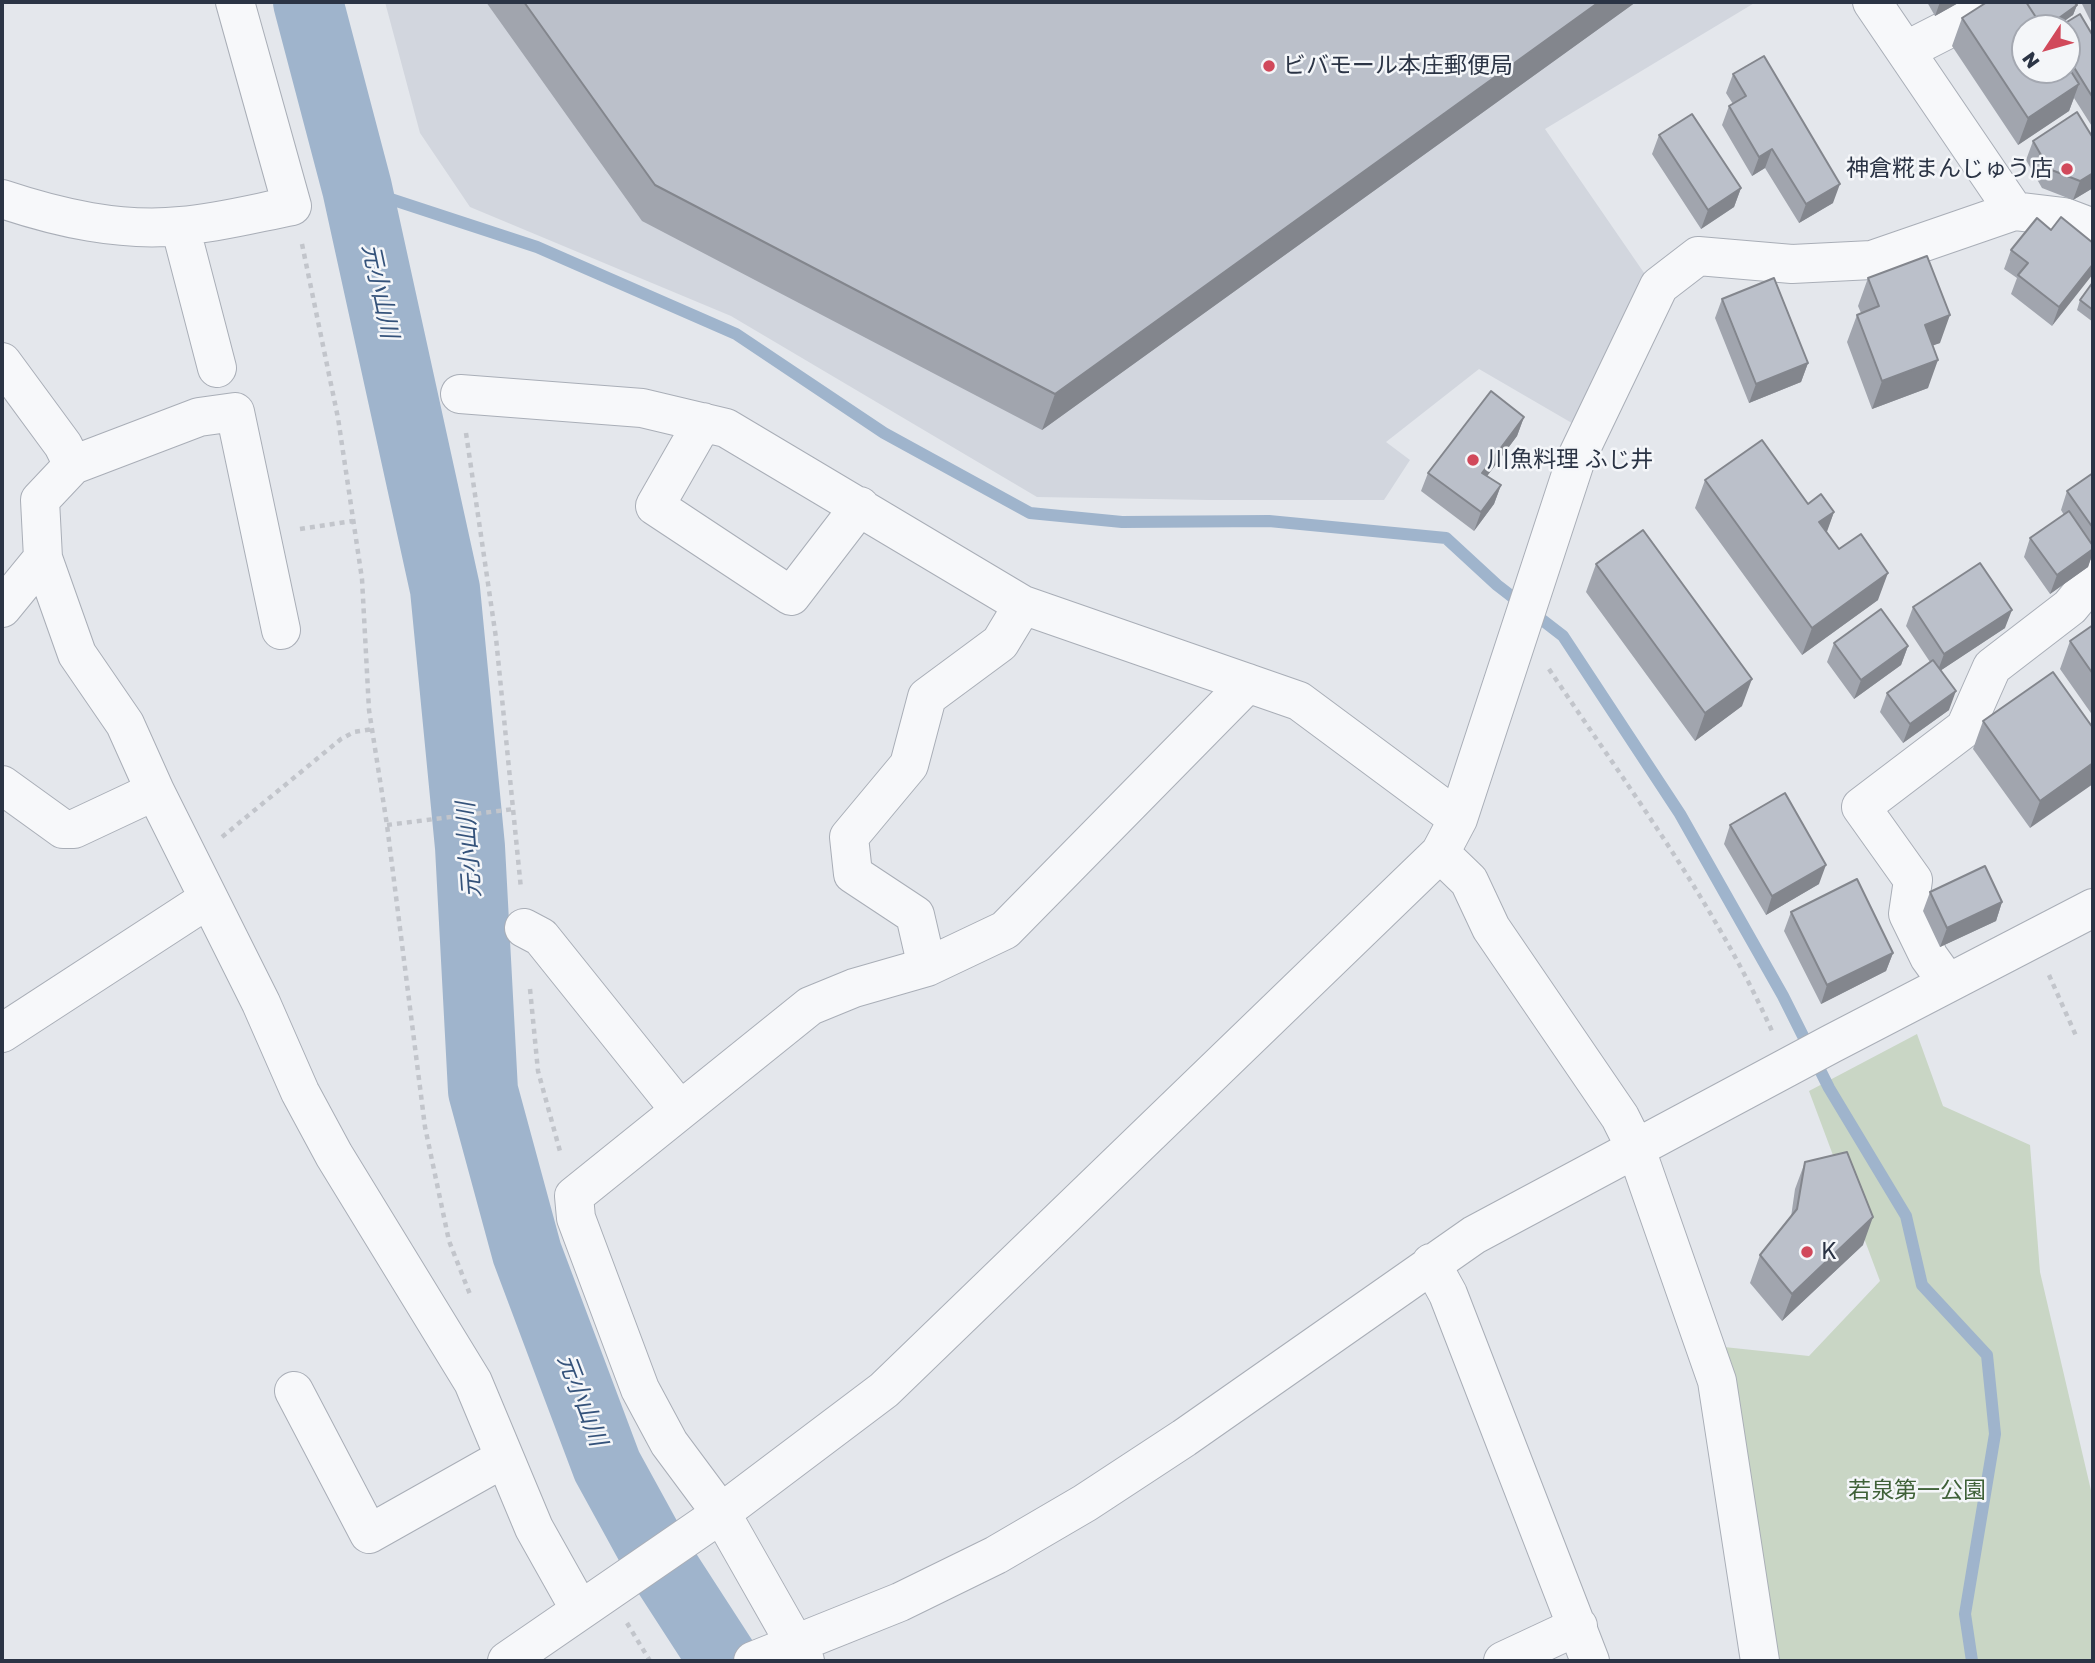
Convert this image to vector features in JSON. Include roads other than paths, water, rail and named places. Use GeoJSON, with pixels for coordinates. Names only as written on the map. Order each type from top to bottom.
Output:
{"type":"FeatureCollection","features":[{"type":"Feature","properties":{"kind":"street"},"geometry":{"type":"LineString","coordinates":[[2,200],[56,217],[113,224],[180,226],[292,206],[235,2]]}},
{"type":"Feature","properties":{"kind":"street"},"geometry":{"type":"LineString","coordinates":[[1872,2],[2014,211]]}},
{"type":"Feature","properties":{"kind":"street"},"geometry":{"type":"LineString","coordinates":[[1907,50],[2001,2]]}},
{"type":"Feature","properties":{"kind":"street"},"geometry":{"type":"LineString","coordinates":[[507,1661],[580,1610],[620,1603],[715,1518],[884,1390],[1440,853],[1458,819],[1539,578],[1576,458],[1660,286],[1698,256],[1792,264],[1872,260],[2014,211],[2064,216],[2093,226]]}},
{"type":"Feature","properties":{"kind":"street"},"geometry":{"type":"LineString","coordinates":[[180,226],[217,368]]}},
{"type":"Feature","properties":{"kind":"street"},"geometry":{"type":"LineString","coordinates":[[2,362],[63,445],[73,465]]}},
{"type":"Feature","properties":{"kind":"street"},"geometry":{"type":"LineString","coordinates":[[460,394],[642,408],[726,428],[1023,605],[1299,701],[1458,819]]}},
{"type":"Feature","properties":{"kind":"street"},"geometry":{"type":"LineString","coordinates":[[281,630],[236,412],[199,417],[73,465],[40,500],[43,558],[77,654],[125,724],[155,791],[261,1003],[300,1092],[377,1229],[460,1356],[534,1528],[580,1610]]}},
{"type":"Feature","properties":{"kind":"street"},"geometry":{"type":"LineString","coordinates":[[703,422],[655,506],[791,596],[860,506]]}},
{"type":"Feature","properties":{"kind":"street"},"geometry":{"type":"LineString","coordinates":[[2,608],[43,558]]}},
{"type":"Feature","properties":{"kind":"street"},"geometry":{"type":"LineString","coordinates":[[1947,982],[1929,957],[1908,914],[1913,880],[1861,807],[1965,729],[1992,667],[2070,607],[2093,579]]}},
{"type":"Feature","properties":{"kind":"street"},"geometry":{"type":"LineString","coordinates":[[927,967],[915,915],[853,874],[849,837],[909,765],[927,697],[1000,643],[1023,605]]}},
{"type":"Feature","properties":{"kind":"street"},"geometry":{"type":"LineString","coordinates":[[1248,682],[1006,930],[927,967],[854,988],[810,1006],[574,1196],[576,1218],[640,1389],[715,1518],[784,1654],[984,1561],[1084,1503],[1184,1438],[1474,1235],[1947,982],[2093,908]]}},
{"type":"Feature","properties":{"kind":"street"},"geometry":{"type":"LineString","coordinates":[[2,785],[63,829],[74,829],[155,791]]}},
{"type":"Feature","properties":{"kind":"street"},"geometry":{"type":"LineString","coordinates":[[1440,853],[1469,881],[1492,928],[1620,1117],[1636,1149],[1717,1381],[1760,1661]]}},
{"type":"Feature","properties":{"kind":"street"},"geometry":{"type":"LineString","coordinates":[[2,1033],[208,899]]}},
{"type":"Feature","properties":{"kind":"street"},"geometry":{"type":"LineString","coordinates":[[524,928],[541,937],[679,1109]]}},
{"type":"Feature","properties":{"kind":"street"},"geometry":{"type":"LineString","coordinates":[[1431,1263],[1448,1294],[1590,1661]]}},
{"type":"Feature","properties":{"kind":"street"},"geometry":{"type":"LineString","coordinates":[[294,1391],[369,1534],[504,1458]]}},
{"type":"Feature","properties":{"kind":"street"},"geometry":{"type":"LineString","coordinates":[[1503,1661],[1578,1626]]}},
{"type":"Feature","properties":{"kind":"waterway","name":"元小山川"},"geometry":{"type":"LineString","coordinates":[[308,2],[357,188],[445,589],[470,847],[483,1091],[527,1253],[607,1466],[658,1559],[724,1661]]}},
{"type":"Feature","properties":{"kind":"waterway"},"geometry":{"type":"LineString","coordinates":[[357,188],[537,247],[736,334],[884,433],[1030,513],[1122,522],[1269,521],[1446,538],[1497,585],[1563,636],[1680,814],[1783,996],[1829,1088],[1906,1216],[1922,1285],[1987,1355],[1995,1434],[1965,1614],[1972,1661]]}},
{"type":"Feature","properties":{"kind":"place","name":"ビバモール本庄郵便局"},"geometry":{"type":"Point","coordinates":[1269,66]}},
{"type":"Feature","properties":{"kind":"place","name":"神倉糀まんじゅう店"},"geometry":{"type":"Point","coordinates":[2067,169]}},
{"type":"Feature","properties":{"kind":"place","name":"川魚料理 ふじ井"},"geometry":{"type":"Point","coordinates":[1473,460]}},
{"type":"Feature","properties":{"kind":"place","name":"K"},"geometry":{"type":"Point","coordinates":[1807,1252]}},
{"type":"Feature","properties":{"kind":"park label","name":"若泉第一公園"},"geometry":{"type":"Point","coordinates":[1917,1491]}}]}
